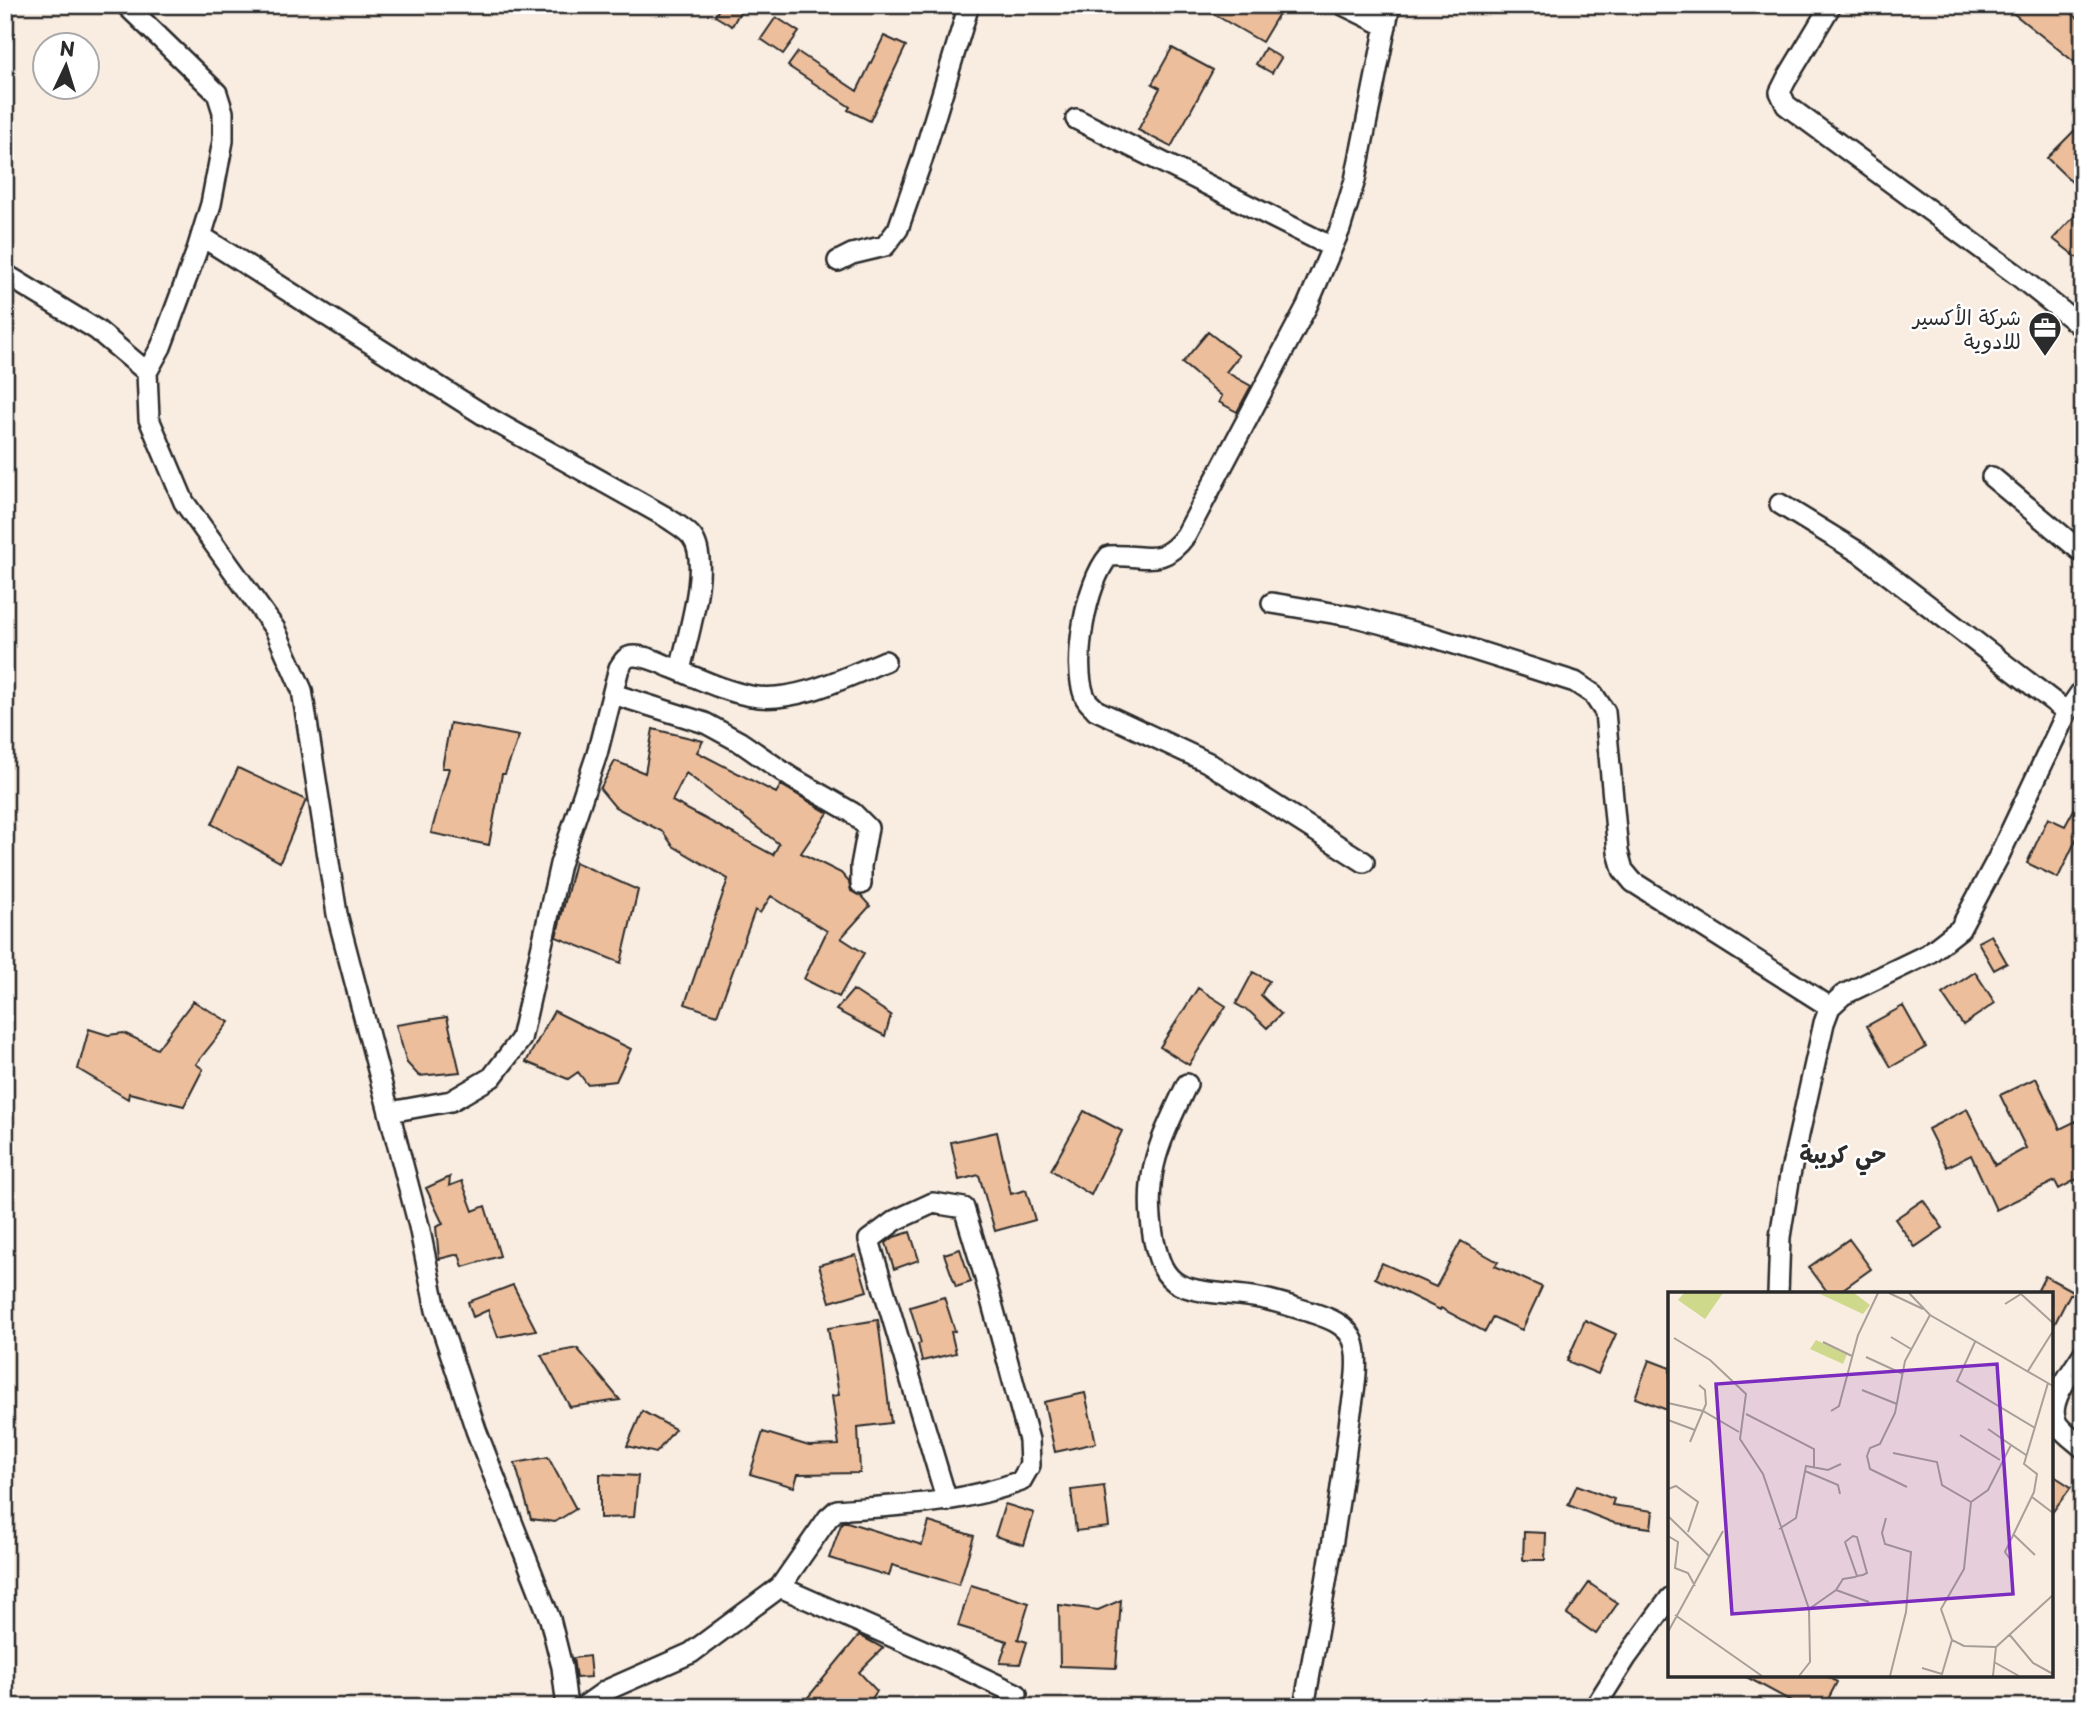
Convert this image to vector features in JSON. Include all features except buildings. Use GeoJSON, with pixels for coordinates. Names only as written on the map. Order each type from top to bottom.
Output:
{"type":"FeatureCollection","features":[{"type":"Feature","properties":{"kind":"street"},"geometry":{"type":"LineString","coordinates":[[126,5],[217,93],[223,112],[223,141],[211,204],[161,347],[147,372],[149,419],[184,502],[275,629],[302,690],[337,914],[419,1226],[436,1310],[476,1430],[551,1619],[562,1667],[566,1707]]}},
{"type":"Feature","properties":{"kind":"street"},"geometry":{"type":"LineString","coordinates":[[838,261],[852,254],[885,246],[898,229],[969,5]]}},
{"type":"Feature","properties":{"kind":"street"},"geometry":{"type":"LineString","coordinates":[[1343,5],[1386,26]]}},
{"type":"Feature","properties":{"kind":"street"},"geometry":{"type":"LineString","coordinates":[[1364,863],[1207,762],[1096,710],[1086,699],[1082,681],[1081,650],[1084,616],[1101,565],[1109,556],[1162,557],[1175,549],[1186,535],[1307,306],[1332,247],[1355,180],[1390,5]]}},
{"type":"Feature","properties":{"kind":"street"},"geometry":{"type":"LineString","coordinates":[[1831,5],[1780,92],[1786,105],[2017,275],[2083,328]]}},
{"type":"Feature","properties":{"kind":"street"},"geometry":{"type":"LineString","coordinates":[[1076,119],[1332,247]]}},
{"type":"Feature","properties":{"kind":"street"},"geometry":{"type":"LineString","coordinates":[[201,236],[487,417],[666,517],[692,537],[700,554],[698,584],[680,671]]}},
{"type":"Feature","properties":{"kind":"street"},"geometry":{"type":"LineString","coordinates":[[5,274],[97,330],[147,372]]}},
{"type":"Feature","properties":{"kind":"street"},"geometry":{"type":"LineString","coordinates":[[1992,477],[2083,553]]}},
{"type":"Feature","properties":{"kind":"street"},"geometry":{"type":"LineString","coordinates":[[1780,505],[1860,553],[2067,712]]}},
{"type":"Feature","properties":{"kind":"street"},"geometry":{"type":"LineString","coordinates":[[1272,603],[1356,617],[1436,638],[1575,682],[1593,694],[1605,712],[1618,852],[1623,870],[1633,882],[1830,1007]]}},
{"type":"Feature","properties":{"kind":"street"},"geometry":{"type":"LineString","coordinates":[[390,1112],[451,1101],[492,1077],[521,1038],[560,864],[597,754],[618,668],[624,659],[632,655],[650,658],[751,696],[782,697],[833,682],[885,661]]}},
{"type":"Feature","properties":{"kind":"street"},"geometry":{"type":"LineString","coordinates":[[1778,1292],[1780,1237],[1790,1175],[1824,1023],[1830,1007],[1857,987],[1927,954],[1961,929],[2067,712],[2083,689]]}},
{"type":"Feature","properties":{"kind":"street"},"geometry":{"type":"LineString","coordinates":[[613,694],[705,723],[853,813],[868,828],[861,866],[861,884]]}},
{"type":"Feature","properties":{"kind":"street"},"geometry":{"type":"LineString","coordinates":[[1186,1084],[1157,1149],[1149,1191],[1157,1255],[1166,1274],[1179,1284],[1260,1298],[1326,1317],[1343,1327],[1352,1337],[1356,1350],[1353,1398],[1335,1536],[1304,1707]]}},
{"type":"Feature","properties":{"kind":"street"},"geometry":{"type":"LineString","coordinates":[[583,1707],[607,1690],[691,1653],[780,1587],[828,1518],[837,1510],[947,1501],[992,1492],[1021,1481],[1030,1465],[1029,1440],[964,1208],[933,1203],[896,1220],[869,1240],[947,1501]]}},
{"type":"Feature","properties":{"kind":"street"},"geometry":{"type":"LineString","coordinates":[[2083,1354],[2056,1398],[2053,1413],[2057,1425],[2083,1448]]}},
{"type":"Feature","properties":{"kind":"street"},"geometry":{"type":"LineString","coordinates":[[780,1587],[952,1662],[1017,1694]]}},
{"type":"Feature","properties":{"kind":"street"},"geometry":{"type":"LineString","coordinates":[[1595,1707],[1626,1658],[1668,1601]]}},
{"type":"Feature","properties":{"kind":"place","name":"شركة الأكسير للادوية"},"geometry":{"type":"Point","coordinates":[2045,358]}},
{"type":"Feature","properties":{"kind":"district","name":"حي كريبة"},"geometry":{"type":"Point","coordinates":[1843,1153]}}]}
